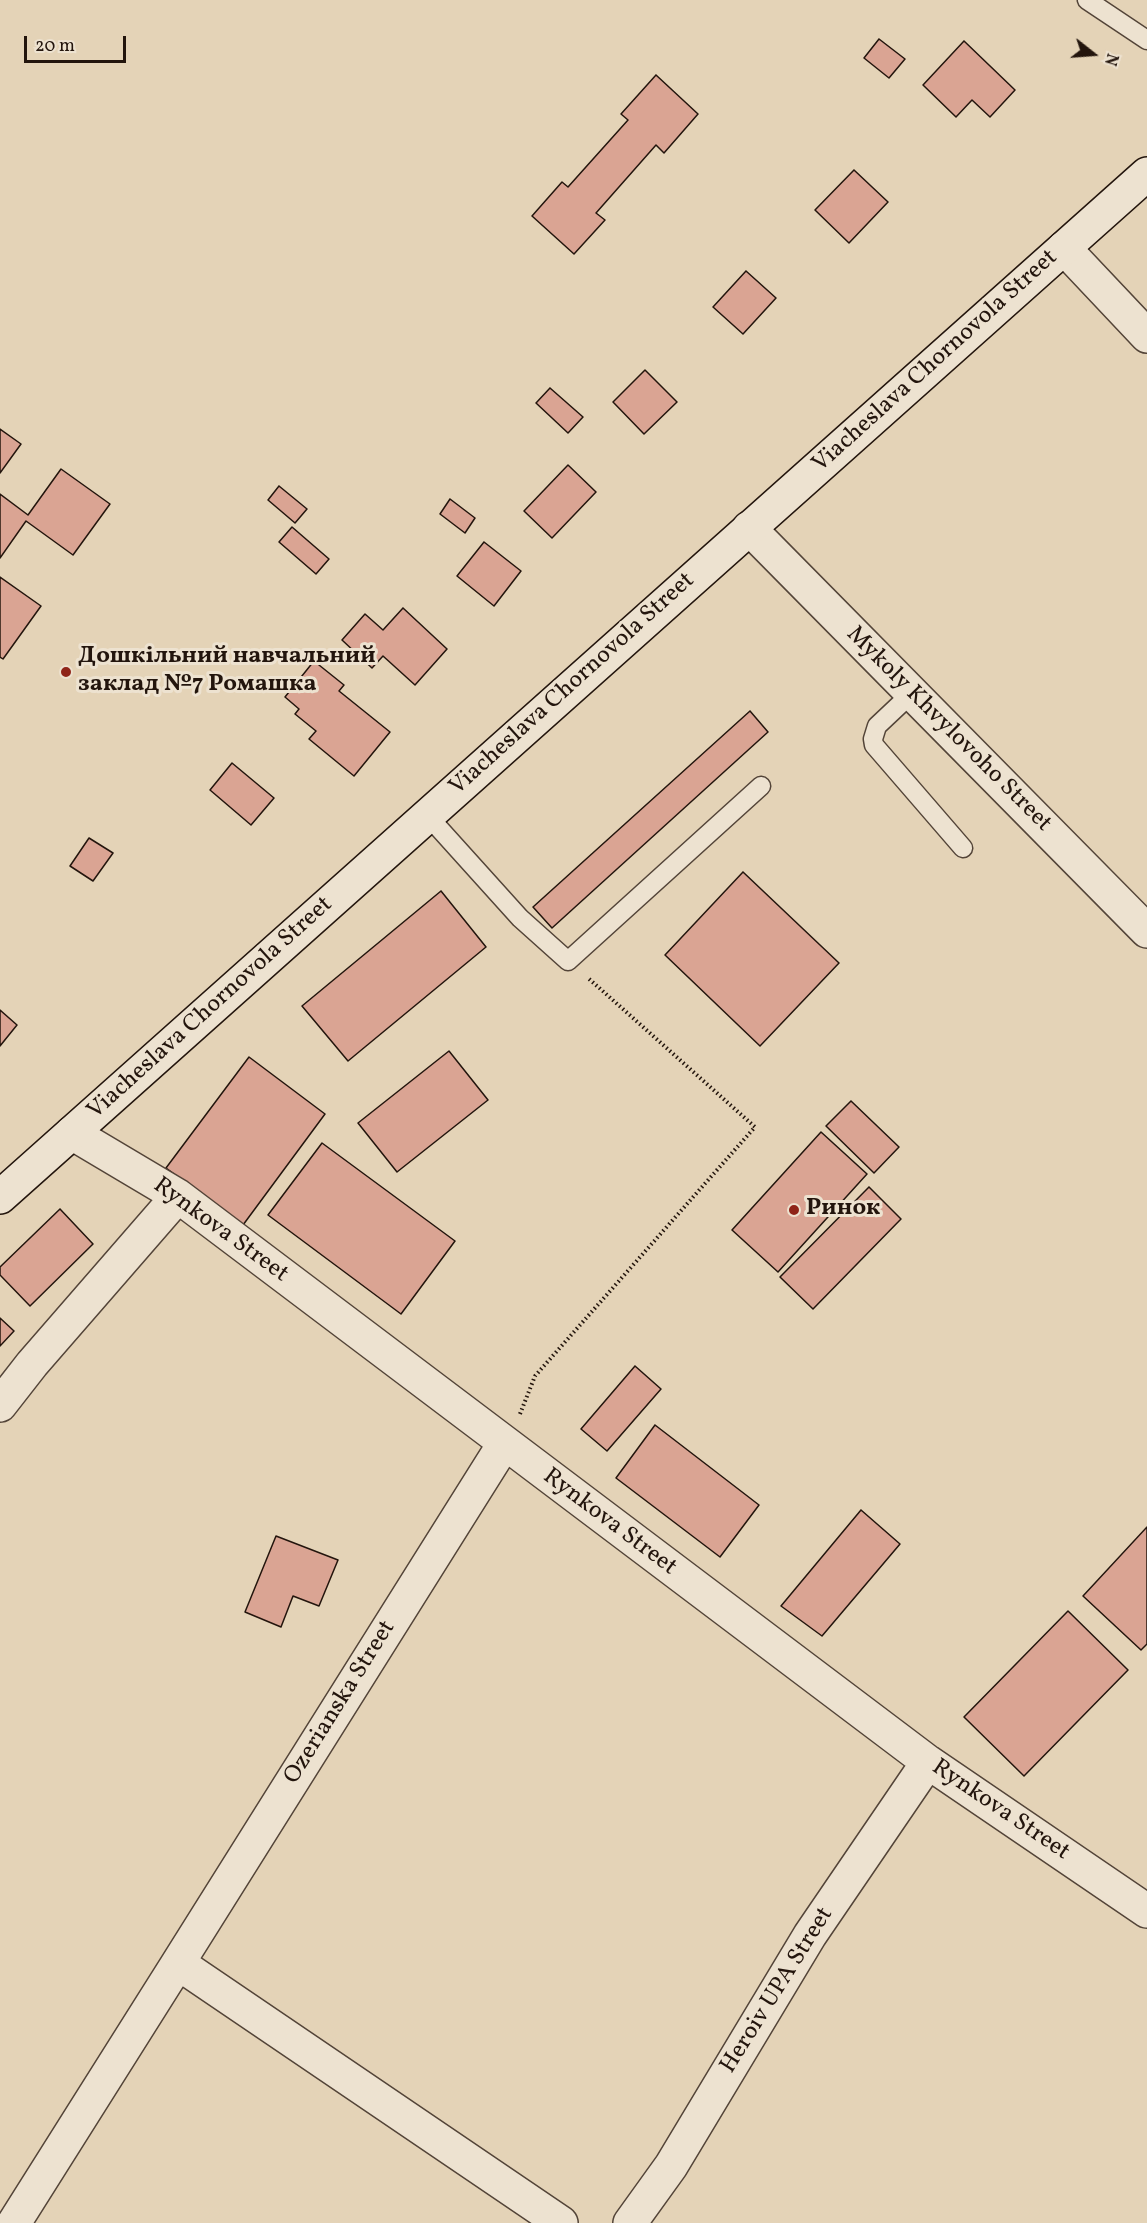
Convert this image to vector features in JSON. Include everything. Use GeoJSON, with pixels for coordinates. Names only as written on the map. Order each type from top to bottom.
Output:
{"type":"FeatureCollection","features":[{"type":"Feature","properties":{"kind":"street","name":"Viacheslava Chornovola Street"},"geometry":{"type":"LineString","coordinates":[[0,1197],[1147,174]]}},
{"type":"Feature","properties":{"kind":"street"},"geometry":{"type":"LineString","coordinates":[[1064,248],[1147,336]]}},
{"type":"Feature","properties":{"kind":"street","name":"Mykoly Khvylovoho Street"},"geometry":{"type":"LineString","coordinates":[[749,528],[1147,931]]}},
{"type":"Feature","properties":{"kind":"street","name":"Rynkova Street"},"geometry":{"type":"LineString","coordinates":[[72,1132],[178,1196],[928,1762],[1147,1911]]}},
{"type":"Feature","properties":{"kind":"street"},"geometry":{"type":"LineString","coordinates":[[0,1405],[32,1364],[178,1196]]}},
{"type":"Feature","properties":{"kind":"street","name":"Ozerianska Street"},"geometry":{"type":"LineString","coordinates":[[14,2223],[504,1444]]}},
{"type":"Feature","properties":{"kind":"street","name":"Heroiv UPA Street"},"geometry":{"type":"LineString","coordinates":[[630,2223],[671,2166],[810,1935],[928,1762]]}},
{"type":"Feature","properties":{"kind":"street"},"geometry":{"type":"LineString","coordinates":[[178,1963],[561,2223]]}},
{"type":"Feature","properties":{"kind":"lane"},"geometry":{"type":"LineString","coordinates":[[1087,0],[1147,40]]}},
{"type":"Feature","properties":{"kind":"lane"},"geometry":{"type":"LineString","coordinates":[[912,693],[878,726],[873,739],[874,745],[963,848]]}},
{"type":"Feature","properties":{"kind":"lane"},"geometry":{"type":"LineString","coordinates":[[428,816],[520,918],[568,961],[761,786]]}},
{"type":"Feature","properties":{"kind":"path"},"geometry":{"type":"LineString","coordinates":[[504,1444],[517,1423],[535,1376],[755,1126],[568,961]]}},
{"type":"Feature","properties":{"kind":"building"},"geometry":{"type":"Polygon","coordinates":[[[879,39],[905,59],[889,78],[864,58],[879,39]]]}},
{"type":"Feature","properties":{"kind":"building"},"geometry":{"type":"Polygon","coordinates":[[[964,41],[1015,90],[990,117],[972,100],[956,117],[923,85],[964,41]]]}},
{"type":"Feature","properties":{"kind":"building"},"geometry":{"type":"Polygon","coordinates":[[[656,75],[698,114],[664,153],[656,145],[596,213],[605,220],[574,254],[532,216],[562,182],[568,187],[628,120],[621,114],[656,75]]]}},
{"type":"Feature","properties":{"kind":"building"},"geometry":{"type":"Polygon","coordinates":[[[854,170],[888,202],[849,243],[815,210],[854,170]]]}},
{"type":"Feature","properties":{"kind":"building"},"geometry":{"type":"Polygon","coordinates":[[[746,271],[776,298],[743,334],[713,307],[746,271]]]}},
{"type":"Feature","properties":{"kind":"building"},"geometry":{"type":"Polygon","coordinates":[[[645,370],[677,402],[644,434],[613,402],[645,370]]]}},
{"type":"Feature","properties":{"kind":"building"},"geometry":{"type":"Polygon","coordinates":[[[550,388],[583,417],[568,433],[536,403],[550,388]]]}},
{"type":"Feature","properties":{"kind":"building"},"geometry":{"type":"Polygon","coordinates":[[[0,429],[21,444],[0,473],[0,429]]]}},
{"type":"Feature","properties":{"kind":"building"},"geometry":{"type":"Polygon","coordinates":[[[568,465],[596,492],[552,538],[524,511],[568,465]]]}},
{"type":"Feature","properties":{"kind":"building"},"geometry":{"type":"Polygon","coordinates":[[[61,469],[110,504],[73,555],[26,521],[0,558],[0,494],[28,515],[61,469]]]}},
{"type":"Feature","properties":{"kind":"building"},"geometry":{"type":"Polygon","coordinates":[[[279,486],[307,509],[295,523],[268,500],[279,486]]]}},
{"type":"Feature","properties":{"kind":"building"},"geometry":{"type":"Polygon","coordinates":[[[450,499],[475,518],[465,533],[440,514],[450,499]]]}},
{"type":"Feature","properties":{"kind":"building"},"geometry":{"type":"Polygon","coordinates":[[[292,527],[329,559],[316,574],[279,542],[292,527]]]}},
{"type":"Feature","properties":{"kind":"building"},"geometry":{"type":"Polygon","coordinates":[[[484,542],[521,571],[494,606],[457,576],[484,542]]]}},
{"type":"Feature","properties":{"kind":"building"},"geometry":{"type":"Polygon","coordinates":[[[0,577],[41,606],[3,659],[0,657],[0,577]]]}},
{"type":"Feature","properties":{"kind":"building"},"geometry":{"type":"Polygon","coordinates":[[[403,608],[447,649],[415,685],[383,656],[372,668],[342,640],[365,614],[383,630],[403,608]]]}},
{"type":"Feature","properties":{"kind":"building"},"geometry":{"type":"Polygon","coordinates":[[[314,661],[344,685],[339,691],[390,732],[354,776],[309,739],[316,731],[295,714],[299,709],[285,697],[314,661]]]}},
{"type":"Feature","properties":{"kind":"building"},"geometry":{"type":"Polygon","coordinates":[[[750,711],[768,732],[552,928],[533,907],[750,711]]]}},
{"type":"Feature","properties":{"kind":"building"},"geometry":{"type":"Polygon","coordinates":[[[232,763],[274,798],[251,825],[210,790],[232,763]]]}},
{"type":"Feature","properties":{"kind":"building"},"geometry":{"type":"Polygon","coordinates":[[[89,838],[113,853],[93,881],[70,866],[89,838]]]}},
{"type":"Feature","properties":{"kind":"building"},"geometry":{"type":"Polygon","coordinates":[[[743,872],[839,963],[760,1046],[665,955],[743,872]]]}},
{"type":"Feature","properties":{"kind":"building"},"geometry":{"type":"Polygon","coordinates":[[[441,891],[486,947],[348,1061],[302,1006],[441,891]]]}},
{"type":"Feature","properties":{"kind":"building"},"geometry":{"type":"Polygon","coordinates":[[[0,1010],[17,1025],[0,1046],[0,1010]]]}},
{"type":"Feature","properties":{"kind":"building"},"geometry":{"type":"Polygon","coordinates":[[[449,1051],[488,1100],[397,1172],[358,1123],[449,1051]]]}},
{"type":"Feature","properties":{"kind":"building"},"geometry":{"type":"Polygon","coordinates":[[[249,1057],[325,1114],[243,1225],[166,1168],[249,1057]]]}},
{"type":"Feature","properties":{"kind":"building"},"geometry":{"type":"Polygon","coordinates":[[[851,1101],[899,1147],[874,1173],[826,1126],[851,1101]]]}},
{"type":"Feature","properties":{"kind":"building"},"geometry":{"type":"Polygon","coordinates":[[[821,1132],[867,1174],[778,1272],[732,1230],[821,1132]]]}},
{"type":"Feature","properties":{"kind":"building"},"geometry":{"type":"Polygon","coordinates":[[[322,1143],[455,1241],[401,1314],[268,1215],[322,1143]]]}},
{"type":"Feature","properties":{"kind":"building"},"geometry":{"type":"Polygon","coordinates":[[[869,1187],[901,1219],[813,1309],[780,1277],[869,1187]]]}},
{"type":"Feature","properties":{"kind":"building"},"geometry":{"type":"Polygon","coordinates":[[[60,1209],[93,1244],[30,1306],[0,1275],[0,1267],[60,1209]]]}},
{"type":"Feature","properties":{"kind":"building"},"geometry":{"type":"Polygon","coordinates":[[[0,1318],[14,1331],[0,1346],[0,1318]]]}},
{"type":"Feature","properties":{"kind":"building"},"geometry":{"type":"Polygon","coordinates":[[[635,1366],[661,1389],[607,1451],[581,1429],[635,1366]]]}},
{"type":"Feature","properties":{"kind":"building"},"geometry":{"type":"Polygon","coordinates":[[[655,1425],[759,1505],[720,1557],[616,1478],[655,1425]]]}},
{"type":"Feature","properties":{"kind":"building"},"geometry":{"type":"Polygon","coordinates":[[[861,1510],[900,1544],[822,1636],[781,1606],[861,1510]]]}},
{"type":"Feature","properties":{"kind":"building"},"geometry":{"type":"Polygon","coordinates":[[[1147,1527],[1147,1644],[1141,1650],[1083,1596],[1147,1527]]]}},
{"type":"Feature","properties":{"kind":"building"},"geometry":{"type":"Polygon","coordinates":[[[276,1536],[338,1560],[319,1606],[293,1596],[281,1627],[245,1612],[276,1536]]]}},
{"type":"Feature","properties":{"kind":"building"},"geometry":{"type":"Polygon","coordinates":[[[1068,1611],[1128,1670],[1024,1776],[964,1717],[1068,1611]]]}},
{"type":"Feature","properties":{"kind":"place","name":"Дошкільний навчальний заклад №7 Ромашка"},"geometry":{"type":"Point","coordinates":[66,672]}},
{"type":"Feature","properties":{"kind":"place","name":"Ринок"},"geometry":{"type":"Point","coordinates":[794,1210]}}]}
